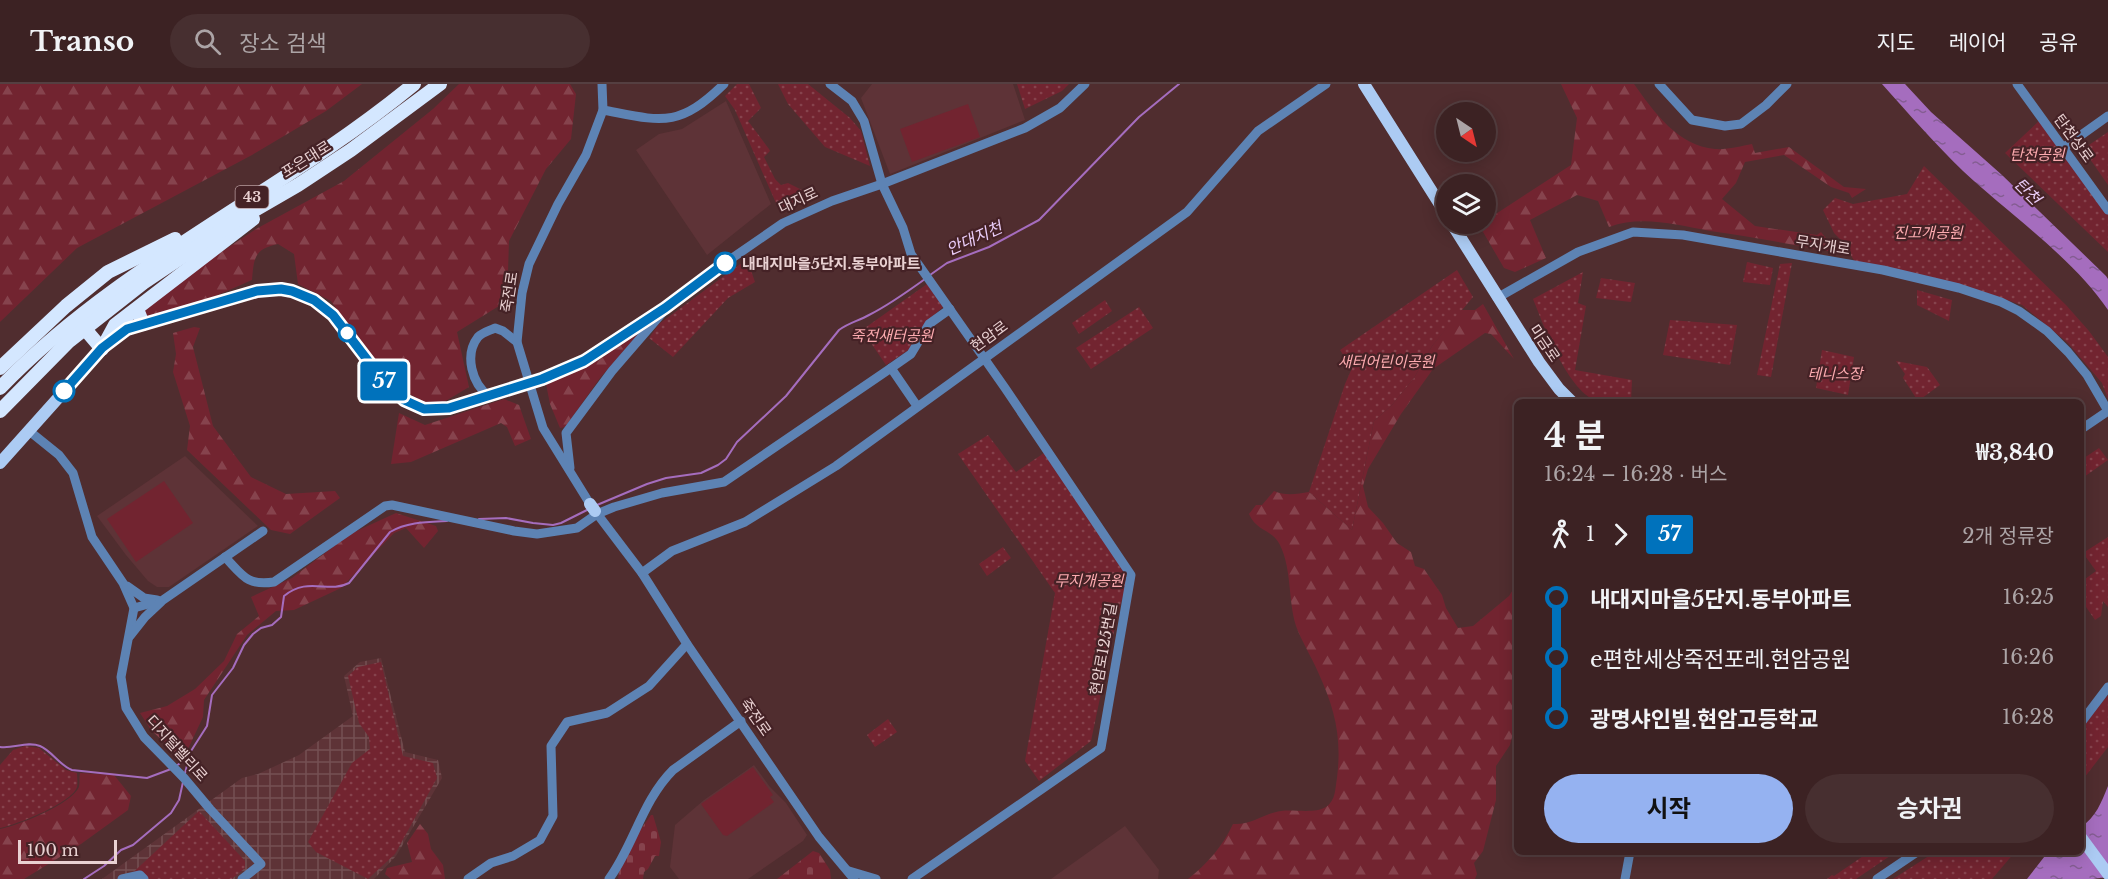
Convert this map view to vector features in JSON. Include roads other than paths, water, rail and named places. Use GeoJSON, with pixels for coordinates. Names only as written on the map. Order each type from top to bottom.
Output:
{"type":"FeatureCollection","features":[{"type":"Feature","properties":{"kind":"highway","name":"포은대로"},"geometry":{"type":"LineString","coordinates":[[93,314],[173,248],[341,140],[414,84]]}},
{"type":"Feature","properties":{"kind":"highway","name":"포은대로"},"geometry":{"type":"LineString","coordinates":[[93,314],[234,222],[351,150],[440,84]]}},
{"type":"Feature","properties":{"kind":"highway"},"geometry":{"type":"LineString","coordinates":[[0,368],[66,306],[108,272],[175,239],[274,183]]}},
{"type":"Feature","properties":{"kind":"highway"},"geometry":{"type":"LineString","coordinates":[[66,306],[102,348],[115,325],[297,185]]}},
{"type":"Feature","properties":{"kind":"highway"},"geometry":{"type":"LineString","coordinates":[[137,309],[143,324]]}},
{"type":"Feature","properties":{"kind":"highway","name":"43"},"geometry":{"type":"LineString","coordinates":[[0,388],[24,363],[63,339],[93,314]]}},
{"type":"Feature","properties":{"kind":"highway","name":"43"},"geometry":{"type":"LineString","coordinates":[[0,411],[63,339]]}},
{"type":"Feature","properties":{"kind":"main road"},"geometry":{"type":"LineString","coordinates":[[1364,84],[1436,198]]}},
{"type":"Feature","properties":{"kind":"main road","name":"미금로"},"geometry":{"type":"LineString","coordinates":[[1458,234],[1539,362],[1569,399]]}},
{"type":"Feature","properties":{"kind":"main road"},"geometry":{"type":"LineString","coordinates":[[0,463],[102,348]]}},
{"type":"Feature","properties":{"kind":"main road"},"geometry":{"type":"LineString","coordinates":[[2084,841],[2108,874]]}},
{"type":"Feature","properties":{"kind":"street","name":"죽전로"},"geometry":{"type":"LineString","coordinates":[[602,84],[603,110],[586,155],[558,204],[529,264],[522,293],[517,342],[543,428],[594,510],[642,573],[687,644],[819,837],[851,875]]}},
{"type":"Feature","properties":{"kind":"street"},"geometry":{"type":"LineString","coordinates":[[603,110],[655,120],[678,117],[698,107],[724,84]]}},
{"type":"Feature","properties":{"kind":"street","name":"현암로125번길"},"geometry":{"type":"LineString","coordinates":[[830,84],[852,101],[864,121],[882,184],[903,228],[911,254],[1131,575],[1101,748],[912,879]]}},
{"type":"Feature","properties":{"kind":"street","name":"대지로"},"geometry":{"type":"LineString","coordinates":[[489,396],[542,379],[584,361],[665,308],[783,223],[832,201],[1025,128],[1060,108],[1085,84]]}},
{"type":"Feature","properties":{"kind":"street","name":"현암로"},"geometry":{"type":"LineString","coordinates":[[642,573],[672,551],[746,522],[836,466],[1187,212],[1258,131],[1326,84]]}},
{"type":"Feature","properties":{"kind":"street"},"geometry":{"type":"LineString","coordinates":[[1659,84],[1692,120],[1725,126],[1741,124],[1766,105],[1787,84]]}},
{"type":"Feature","properties":{"kind":"street","name":"탄천상로"},"geometry":{"type":"LineString","coordinates":[[2017,84],[2108,210]]}},
{"type":"Feature","properties":{"kind":"street"},"geometry":{"type":"LineString","coordinates":[[2062,148],[2108,116]]}},
{"type":"Feature","properties":{"kind":"street","name":"무지개로"},"geometry":{"type":"LineString","coordinates":[[1497,298],[1578,252],[1633,232],[1683,235],[1883,270],[1959,288],[2001,302],[2019,311],[2047,331],[2068,352],[2087,375],[2108,411]]}},
{"type":"Feature","properties":{"kind":"street"},"geometry":{"type":"LineString","coordinates":[[102,348],[127,329],[257,291],[281,289],[314,300],[333,315],[382,379],[404,400],[424,409],[436,410],[489,396]]}},
{"type":"Feature","properties":{"kind":"street"},"geometry":{"type":"LineString","coordinates":[[571,473],[566,432],[612,371],[665,308]]}},
{"type":"Feature","properties":{"kind":"street"},"geometry":{"type":"LineString","coordinates":[[225,557],[250,581],[260,584],[274,582],[385,506],[398,505],[537,534],[577,528],[594,510],[614,507],[662,493],[724,482],[911,354],[929,324],[950,309]]}},
{"type":"Feature","properties":{"kind":"street"},"geometry":{"type":"LineString","coordinates":[[489,396],[482,391],[474,378],[471,358],[477,339],[483,333],[495,328],[517,342]]}},
{"type":"Feature","properties":{"kind":"street"},"geometry":{"type":"LineString","coordinates":[[891,368],[917,406]]}},
{"type":"Feature","properties":{"kind":"street"},"geometry":{"type":"LineString","coordinates":[[2084,427],[2108,411]]}},
{"type":"Feature","properties":{"kind":"street"},"geometry":{"type":"LineString","coordinates":[[28,430],[68,465],[73,473],[92,537],[123,583],[134,608],[163,600]]}},
{"type":"Feature","properties":{"kind":"street"},"geometry":{"type":"LineString","coordinates":[[127,640],[145,617],[163,600],[263,531]]}},
{"type":"Feature","properties":{"kind":"street"},"geometry":{"type":"LineString","coordinates":[[123,583],[144,598],[163,600]]}},
{"type":"Feature","properties":{"kind":"street","name":"디지털벨리로"},"geometry":{"type":"LineString","coordinates":[[134,608],[121,677],[126,708],[144,737],[261,864],[242,879]]}},
{"type":"Feature","properties":{"kind":"street"},"geometry":{"type":"LineString","coordinates":[[468,879],[489,864],[513,856],[540,840],[553,816],[551,746],[567,722],[607,713],[649,686],[687,644]]}},
{"type":"Feature","properties":{"kind":"street"},"geometry":{"type":"LineString","coordinates":[[2084,719],[2108,687]]}},
{"type":"Feature","properties":{"kind":"street"},"geometry":{"type":"LineString","coordinates":[[609,879],[643,812],[664,778],[741,721]]}},
{"type":"Feature","properties":{"kind":"street"},"geometry":{"type":"LineString","coordinates":[[1624,879],[1629,855]]}},
{"type":"Feature","properties":{"kind":"street"},"geometry":{"type":"LineString","coordinates":[[1877,879],[1913,855]]}},
{"type":"Feature","properties":{"kind":"street"},"geometry":{"type":"LineString","coordinates":[[122,879],[140,875],[144,879]]}},
{"type":"Feature","properties":{"kind":"street"},"geometry":{"type":"LineString","coordinates":[[851,875],[876,879]]}},
{"type":"Feature","properties":{"kind":"water","name":"탄천"},"geometry":{"type":"Polygon","coordinates":[[[1882,84],[1905,84],[1931,112],[2002,175],[2106,276],[2108,279],[2108,310],[2077,272],[1963,171],[1882,84]]]}},
{"type":"Feature","properties":{"kind":"water"},"geometry":{"type":"Polygon","coordinates":[[[2108,786],[2108,877],[2027,879],[2046,855],[2084,855],[2084,825],[2100,804],[2108,786]]]}},
{"type":"Feature","properties":{"kind":"waterway","name":"안대지천"},"geometry":{"type":"LineString","coordinates":[[930,275],[947,263],[989,247],[1039,220],[1139,117],[1179,84]]}},
{"type":"Feature","properties":{"kind":"waterway","name":"안대지천"},"geometry":{"type":"LineString","coordinates":[[597,505],[647,484],[666,478],[701,473],[718,465],[726,459],[737,442],[786,396],[839,330],[884,307],[925,279]]}},
{"type":"Feature","properties":{"kind":"waterway"},"geometry":{"type":"LineString","coordinates":[[479,519],[506,518],[553,525],[589,509]]}},
{"type":"Feature","properties":{"kind":"waterway"},"geometry":{"type":"LineString","coordinates":[[185,773],[191,751],[207,726],[212,695],[233,668],[244,645],[253,634],[261,628],[272,625],[281,617],[284,596],[301,587],[333,587],[349,583],[390,532],[410,524],[447,521]]}},
{"type":"Feature","properties":{"kind":"waterway"},"geometry":{"type":"LineString","coordinates":[[0,747],[30,744],[40,746],[72,770],[147,778],[171,769]]}},
{"type":"Feature","properties":{"kind":"waterway"},"geometry":{"type":"LineString","coordinates":[[176,766],[189,757]]}},
{"type":"Feature","properties":{"kind":"waterway"},"geometry":{"type":"LineString","coordinates":[[84,879],[104,866],[121,850],[133,845],[171,813],[179,800],[183,782]]}},
{"type":"Feature","properties":{"kind":"place","name":"내대지마을5단지.동부아파트"},"geometry":{"type":"Point","coordinates":[725,263]}},
{"type":"Feature","properties":{"kind":"park label","name":"탄천공원"},"geometry":{"type":"Point","coordinates":[2037,154]}},
{"type":"Feature","properties":{"kind":"park label","name":"진고개공원"},"geometry":{"type":"Point","coordinates":[1928,232]}},
{"type":"Feature","properties":{"kind":"park label","name":"죽전새터공원"},"geometry":{"type":"Point","coordinates":[892,335]}},
{"type":"Feature","properties":{"kind":"park label","name":"새터어린이공원"},"geometry":{"type":"Point","coordinates":[1386,361]}},
{"type":"Feature","properties":{"kind":"park label","name":"테니스장"},"geometry":{"type":"Point","coordinates":[1835,373]}},
{"type":"Feature","properties":{"kind":"park label","name":"무지개공원"},"geometry":{"type":"Point","coordinates":[1089,580]}}]}
